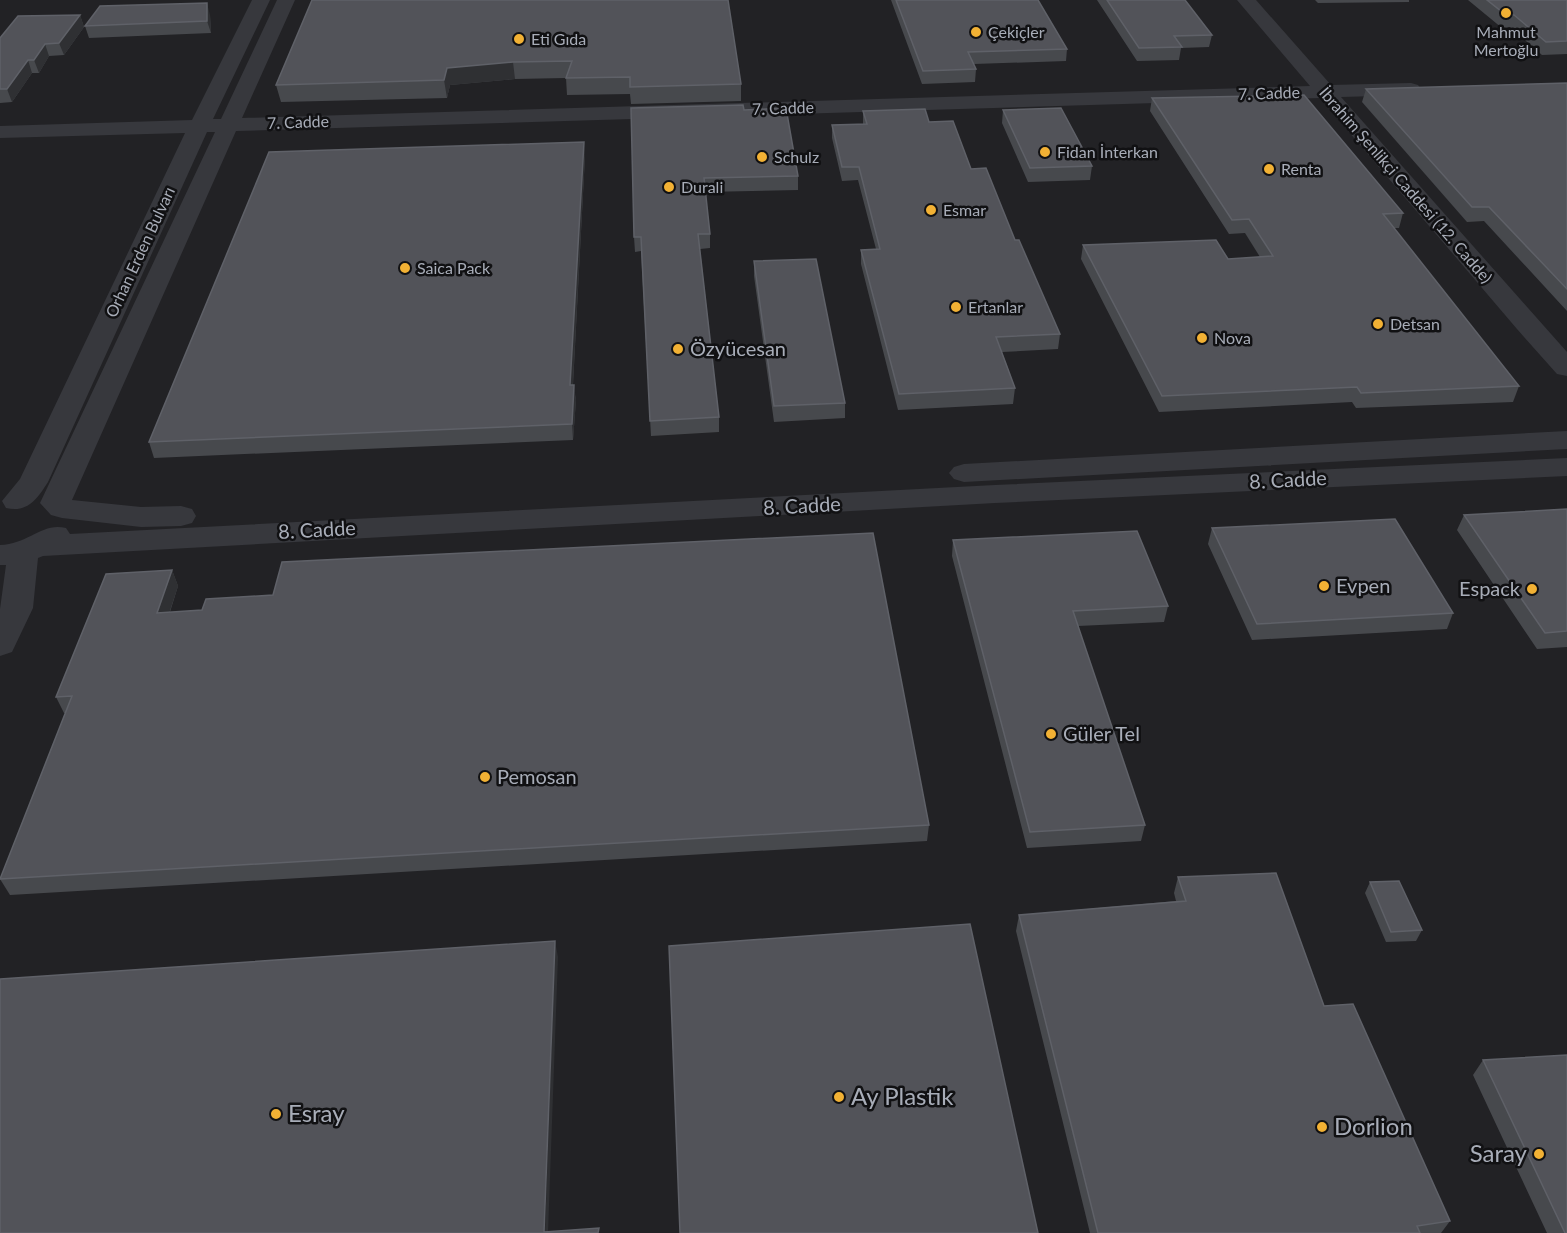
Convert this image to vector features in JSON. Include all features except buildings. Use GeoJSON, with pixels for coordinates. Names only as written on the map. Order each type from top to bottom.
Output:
{"type":"FeatureCollection","features":[{"type":"Feature","properties":{"kind":"street","name":"Orhan Erden Bulvarı"},"geometry":{"type":"LineString","coordinates":[[8,504],[33,482],[261,0]]}},
{"type":"Feature","properties":{"kind":"street","name":"Orhan Erden Bulvarı"},"geometry":{"type":"LineString","coordinates":[[58,506],[286,0]]}},
{"type":"Feature","properties":{"kind":"street","name":"İbrahim Şenlikçi Caddesi (12. Cadde)"},"geometry":{"type":"LineString","coordinates":[[1246,0],[1526,324],[1567,368]]}},
{"type":"Feature","properties":{"kind":"street","name":"7. Cadde"},"geometry":{"type":"LineString","coordinates":[[0,132],[1430,88]]}},
{"type":"Feature","properties":{"kind":"street","name":"8. Cadde"},"geometry":{"type":"LineString","coordinates":[[58,506],[141,517],[679,494],[1098,464],[1567,440]]}},
{"type":"Feature","properties":{"kind":"street","name":"8. Cadde"},"geometry":{"type":"LineString","coordinates":[[20,551],[995,494],[1567,466]]}},
{"type":"Feature","properties":{"kind":"street","name":"Orhan Erden Bulvarı"},"geometry":{"type":"LineString","coordinates":[[8,504],[31,500],[58,506],[65,515],[64,523],[58,532],[20,551]]}},
{"type":"Feature","properties":{"kind":"street"},"geometry":{"type":"LineString","coordinates":[[0,644],[16,608],[20,551]]}},
{"type":"Feature","properties":{"kind":"shaded area"},"geometry":{"type":"Polygon","coordinates":[[[0,0],[1567,0],[1567,1233],[0,1233],[0,0]]]}},
{"type":"Feature","properties":{"kind":"place","name":"Mahmut Mertoğlu"},"geometry":{"type":"Point","coordinates":[1506,13]}},
{"type":"Feature","properties":{"kind":"place","name":"Çekiçler"},"geometry":{"type":"Point","coordinates":[976,32]}},
{"type":"Feature","properties":{"kind":"place","name":"Eti Gıda"},"geometry":{"type":"Point","coordinates":[519,39]}},
{"type":"Feature","properties":{"kind":"place","name":"Fidan İnterkan"},"geometry":{"type":"Point","coordinates":[1045,152]}},
{"type":"Feature","properties":{"kind":"place","name":"Schulz"},"geometry":{"type":"Point","coordinates":[762,157]}},
{"type":"Feature","properties":{"kind":"place","name":"Renta"},"geometry":{"type":"Point","coordinates":[1269,169]}},
{"type":"Feature","properties":{"kind":"place","name":"Durali"},"geometry":{"type":"Point","coordinates":[669,187]}},
{"type":"Feature","properties":{"kind":"place","name":"Esmar"},"geometry":{"type":"Point","coordinates":[931,210]}},
{"type":"Feature","properties":{"kind":"place","name":"Saica Pack"},"geometry":{"type":"Point","coordinates":[405,268]}},
{"type":"Feature","properties":{"kind":"place","name":"Ertanlar"},"geometry":{"type":"Point","coordinates":[956,307]}},
{"type":"Feature","properties":{"kind":"place","name":"Detsan"},"geometry":{"type":"Point","coordinates":[1378,324]}},
{"type":"Feature","properties":{"kind":"place","name":"Nova"},"geometry":{"type":"Point","coordinates":[1202,338]}},
{"type":"Feature","properties":{"kind":"place","name":"Özyücesan"},"geometry":{"type":"Point","coordinates":[678,349]}},
{"type":"Feature","properties":{"kind":"place","name":"Evpen"},"geometry":{"type":"Point","coordinates":[1324,586]}},
{"type":"Feature","properties":{"kind":"place","name":"Espack"},"geometry":{"type":"Point","coordinates":[1532,589]}},
{"type":"Feature","properties":{"kind":"place","name":"Güler Tel"},"geometry":{"type":"Point","coordinates":[1051,734]}},
{"type":"Feature","properties":{"kind":"place","name":"Pemosan"},"geometry":{"type":"Point","coordinates":[485,777]}},
{"type":"Feature","properties":{"kind":"place","name":"Ay Plastik"},"geometry":{"type":"Point","coordinates":[839,1097]}},
{"type":"Feature","properties":{"kind":"place","name":"Esray"},"geometry":{"type":"Point","coordinates":[276,1114]}},
{"type":"Feature","properties":{"kind":"place","name":"Dorlion"},"geometry":{"type":"Point","coordinates":[1322,1127]}},
{"type":"Feature","properties":{"kind":"place","name":"Saray"},"geometry":{"type":"Point","coordinates":[1539,1154]}}]}
